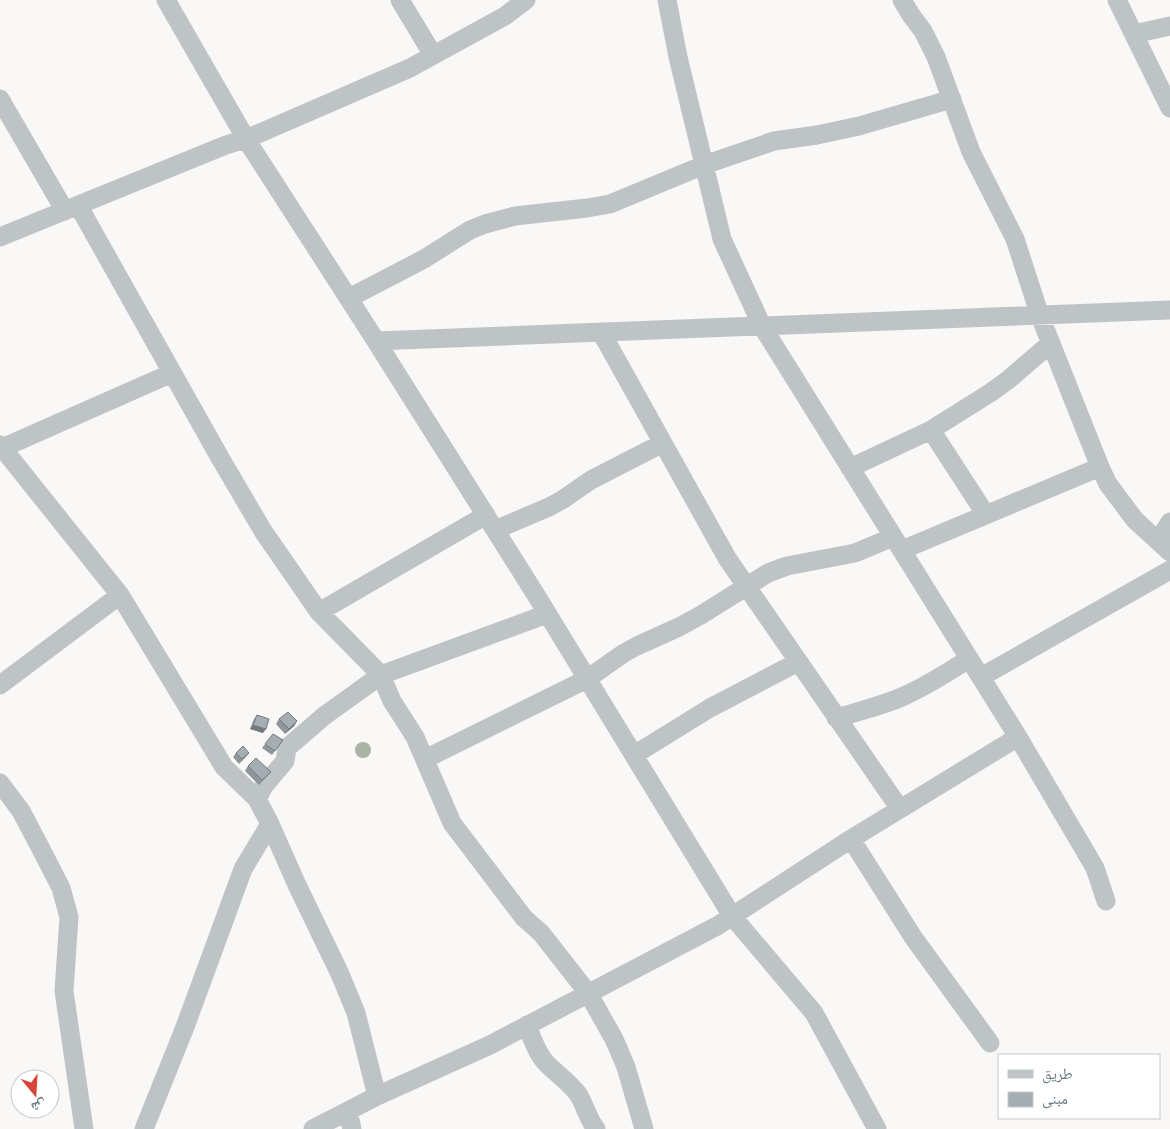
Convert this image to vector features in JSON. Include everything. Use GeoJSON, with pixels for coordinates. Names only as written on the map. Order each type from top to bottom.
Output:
{"type":"FeatureCollection","features":[{"type":"Feature","properties":{"kind":"street"},"geometry":{"type":"LineString","coordinates":[[166,0],[246,139],[376,341],[547,614],[732,916],[814,1013],[877,1129]]}},
{"type":"Feature","properties":{"kind":"street"},"geometry":{"type":"LineString","coordinates":[[400,0],[433,55]]}},
{"type":"Feature","properties":{"kind":"street"},"geometry":{"type":"LineString","coordinates":[[0,237],[226,145],[246,139],[410,68],[505,16],[526,0]]}},
{"type":"Feature","properties":{"kind":"street"},"geometry":{"type":"LineString","coordinates":[[667,0],[678,57],[722,239],[762,326],[1018,737],[1096,868],[1106,901]]}},
{"type":"Feature","properties":{"kind":"street"},"geometry":{"type":"LineString","coordinates":[[902,0],[923,31],[936,57],[971,152],[1015,239],[1040,316],[1108,484],[1135,520],[1164,547],[1170,522]]}},
{"type":"Feature","properties":{"kind":"street"},"geometry":{"type":"LineString","coordinates":[[1117,0],[1170,108]]}},
{"type":"Feature","properties":{"kind":"street"},"geometry":{"type":"LineString","coordinates":[[1134,34],[1170,26]]}},
{"type":"Feature","properties":{"kind":"street"},"geometry":{"type":"LineString","coordinates":[[0,98],[72,208],[172,373],[263,531],[319,612],[381,675],[392,701],[415,737],[452,823],[524,918],[541,933],[588,993],[614,1039],[626,1066],[644,1129]]}},
{"type":"Feature","properties":{"kind":"street"},"geometry":{"type":"LineString","coordinates":[[348,298],[424,259],[470,230],[515,216],[610,204],[704,165],[774,141],[860,126],[952,99]]}},
{"type":"Feature","properties":{"kind":"street"},"geometry":{"type":"LineString","coordinates":[[376,341],[1170,310]]}},
{"type":"Feature","properties":{"kind":"street"},"geometry":{"type":"LineString","coordinates":[[601,332],[727,558],[900,809]]}},
{"type":"Feature","properties":{"kind":"street"},"geometry":{"type":"LineString","coordinates":[[850,468],[931,430],[1002,384],[1050,342]]}},
{"type":"Feature","properties":{"kind":"street"},"geometry":{"type":"LineString","coordinates":[[172,373],[1,447],[120,595],[224,767],[257,799],[347,989],[356,1013],[377,1096]]}},
{"type":"Feature","properties":{"kind":"street"},"geometry":{"type":"LineString","coordinates":[[931,430],[986,515]]}},
{"type":"Feature","properties":{"kind":"street"},"geometry":{"type":"LineString","coordinates":[[319,612],[490,523],[549,507],[591,480],[663,443]]}},
{"type":"Feature","properties":{"kind":"street"},"geometry":{"type":"LineString","coordinates":[[425,759],[587,679],[624,653],[701,616],[776,569],[898,544],[986,515],[1100,468]]}},
{"type":"Feature","properties":{"kind":"street"},"geometry":{"type":"LineString","coordinates":[[981,677],[1170,570]]}},
{"type":"Feature","properties":{"kind":"street"},"geometry":{"type":"LineString","coordinates":[[0,685],[120,595]]}},
{"type":"Feature","properties":{"kind":"street"},"geometry":{"type":"LineString","coordinates":[[257,799],[264,786],[285,761],[287,748],[324,716],[381,675],[547,614]]}},
{"type":"Feature","properties":{"kind":"street"},"geometry":{"type":"LineString","coordinates":[[836,718],[905,696],[969,659]]}},
{"type":"Feature","properties":{"kind":"street"},"geometry":{"type":"LineString","coordinates":[[634,755],[710,708],[798,662]]}},
{"type":"Feature","properties":{"kind":"street"},"geometry":{"type":"LineString","coordinates":[[313,1129],[350,1120],[377,1096],[490,1045],[717,926],[850,839],[1018,737]]}},
{"type":"Feature","properties":{"kind":"street"},"geometry":{"type":"LineString","coordinates":[[0,783],[21,811],[41,849],[61,888],[69,917],[64,991],[84,1129]]}},
{"type":"Feature","properties":{"kind":"street"},"geometry":{"type":"LineString","coordinates":[[144,1129],[185,1027],[244,870],[270,824]]}},
{"type":"Feature","properties":{"kind":"street"},"geometry":{"type":"LineString","coordinates":[[850,839],[913,937],[990,1043]]}},
{"type":"Feature","properties":{"kind":"street"},"geometry":{"type":"LineString","coordinates":[[527,1025],[542,1057],[546,1063],[567,1081],[579,1096],[591,1123],[596,1129]]}},
{"type":"Feature","properties":{"kind":"building"},"geometry":{"type":"Polygon","coordinates":[[[288,712],[297,721],[289,729],[279,719],[288,712]]]}},
{"type":"Feature","properties":{"kind":"building"},"geometry":{"type":"Polygon","coordinates":[[[257,715],[269,719],[266,729],[253,725],[257,715]]]}},
{"type":"Feature","properties":{"kind":"building"},"geometry":{"type":"Polygon","coordinates":[[[273,734],[283,740],[275,751],[265,744],[273,734]]]}},
{"type":"Feature","properties":{"kind":"building"},"geometry":{"type":"Polygon","coordinates":[[[243,746],[249,753],[242,759],[236,753],[243,746]]]}},
{"type":"Feature","properties":{"kind":"building"},"geometry":{"type":"Polygon","coordinates":[[[256,758],[271,772],[262,780],[248,766],[256,758]]]}}]}
